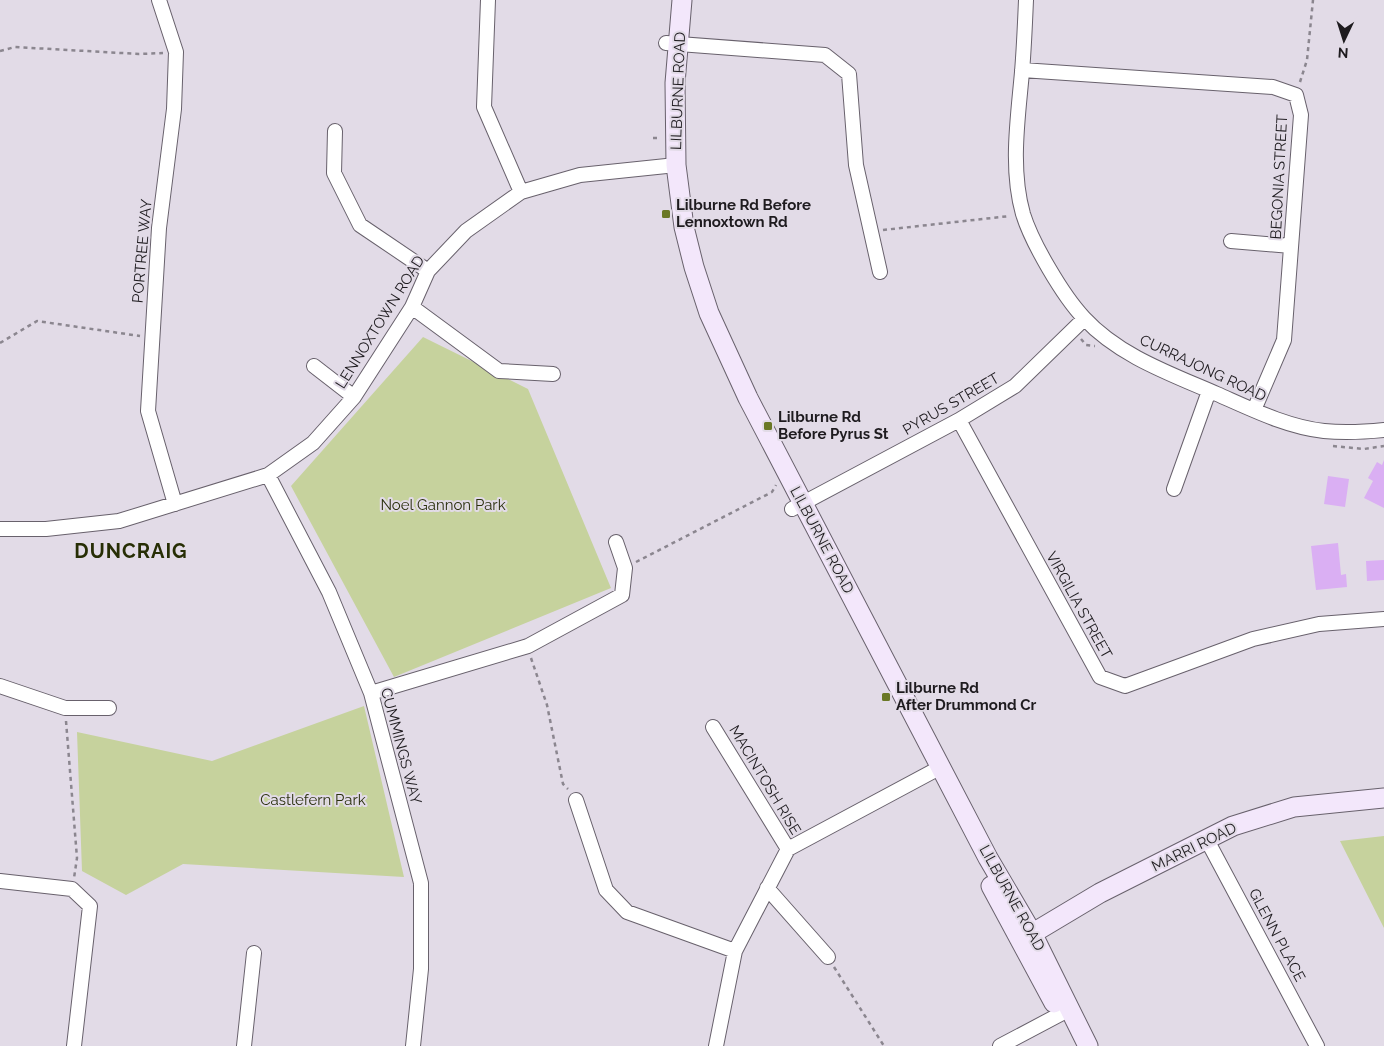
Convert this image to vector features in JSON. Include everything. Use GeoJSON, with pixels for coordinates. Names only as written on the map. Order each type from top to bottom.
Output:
{"type":"FeatureCollection","features":[{"type":"Feature","properties":{"kind":"street","name":"PORTREE WAY"},"geometry":{"type":"LineString","coordinates":[[159,0],[176,52],[174,109],[159,228],[148,411],[175,504]]}},
{"type":"Feature","properties":{"kind":"street"},"geometry":{"type":"LineString","coordinates":[[488,0],[484,107],[521,192]]}},
{"type":"Feature","properties":{"kind":"street","name":"LILBURNE ROAD"},"geometry":{"type":"LineString","coordinates":[[669,0],[673,44]]}},
{"type":"Feature","properties":{"kind":"street","name":"LILBURNE ROAD"},"geometry":{"type":"LineString","coordinates":[[682,0],[673,44],[663,112],[670,166],[668,206],[688,287],[734,394],[797,506],[1065,1011],[1088,1046]]}},
{"type":"Feature","properties":{"kind":"street","name":"CURRAJONG ROAD"},"geometry":{"type":"LineString","coordinates":[[1026,0],[1022,70],[1016,127],[1017,174],[1024,214],[1051,272],[1084,319],[1113,342],[1144,362],[1286,422],[1322,431],[1352,433],[1384,430]]}},
{"type":"Feature","properties":{"kind":"street"},"geometry":{"type":"LineString","coordinates":[[673,44],[825,55],[849,74],[856,165],[880,272]]}},
{"type":"Feature","properties":{"kind":"street","name":"BEGONIA STREET"},"geometry":{"type":"LineString","coordinates":[[1022,70],[1273,87],[1296,95],[1300,116],[1284,340],[1254,410]]}},
{"type":"Feature","properties":{"kind":"street"},"geometry":{"type":"LineString","coordinates":[[335,131],[334,173],[360,225],[428,271]]}},
{"type":"Feature","properties":{"kind":"street","name":"LENNOXTOWN ROAD"},"geometry":{"type":"LineString","coordinates":[[0,529],[46,529],[119,520],[268,475],[313,442],[354,396],[412,307],[428,271],[466,231],[521,192],[580,175],[670,166]]}},
{"type":"Feature","properties":{"kind":"street"},"geometry":{"type":"LineString","coordinates":[[1231,241],[1291,246]]}},
{"type":"Feature","properties":{"kind":"street"},"geometry":{"type":"LineString","coordinates":[[412,307],[499,371],[553,374]]}},
{"type":"Feature","properties":{"kind":"street","name":"PYRUS STREET"},"geometry":{"type":"LineString","coordinates":[[797,506],[958,420],[1015,386],[1084,319]]}},
{"type":"Feature","properties":{"kind":"street"},"geometry":{"type":"LineString","coordinates":[[314,366],[354,396]]}},
{"type":"Feature","properties":{"kind":"street"},"geometry":{"type":"LineString","coordinates":[[1174,489],[1209,391]]}},
{"type":"Feature","properties":{"kind":"street","name":"VIRGILIA STREET"},"geometry":{"type":"LineString","coordinates":[[958,420],[1100,677],[1124,686],[1253,639],[1320,624],[1384,619]]}},
{"type":"Feature","properties":{"kind":"street","name":"CUMMINGS WAY"},"geometry":{"type":"LineString","coordinates":[[268,475],[329,592],[371,692],[420,883],[421,969],[413,1046]]}},
{"type":"Feature","properties":{"kind":"street"},"geometry":{"type":"LineString","coordinates":[[371,692],[528,646],[622,594],[625,568],[616,542]]}},
{"type":"Feature","properties":{"kind":"street"},"geometry":{"type":"LineString","coordinates":[[0,686],[65,708],[109,708]]}},
{"type":"Feature","properties":{"kind":"street","name":"MACINTOSH RISE"},"geometry":{"type":"LineString","coordinates":[[714,727],[788,849]]}},
{"type":"Feature","properties":{"kind":"street"},"geometry":{"type":"LineString","coordinates":[[716,1046],[735,951],[788,849],[936,769]]}},
{"type":"Feature","properties":{"kind":"street","name":"MARRI ROAD"},"geometry":{"type":"LineString","coordinates":[[1026,937],[1100,893],[1233,826],[1294,807],[1384,798]]}},
{"type":"Feature","properties":{"kind":"street"},"geometry":{"type":"LineString","coordinates":[[576,800],[606,890],[626,912],[735,951]]}},
{"type":"Feature","properties":{"kind":"street","name":"GLENN PLACE"},"geometry":{"type":"LineString","coordinates":[[1207,840],[1317,1046]]}},
{"type":"Feature","properties":{"kind":"street"},"geometry":{"type":"LineString","coordinates":[[0,881],[72,889],[90,906],[74,1046]]}},
{"type":"Feature","properties":{"kind":"street"},"geometry":{"type":"LineString","coordinates":[[767,888],[828,957]]}},
{"type":"Feature","properties":{"kind":"street"},"geometry":{"type":"LineString","coordinates":[[244,1046],[254,953]]}},
{"type":"Feature","properties":{"kind":"street"},"geometry":{"type":"LineString","coordinates":[[1000,1046],[1065,1011]]}},
{"type":"Feature","properties":{"kind":"street","name":"LILBURNE ROAD"},"geometry":{"type":"LineString","coordinates":[[1065,1011],[1077,1046]]}},
{"type":"Feature","properties":{"kind":"path"},"geometry":{"type":"LineString","coordinates":[[1296,95],[1307,60],[1312,0]]}},
{"type":"Feature","properties":{"kind":"path"},"geometry":{"type":"LineString","coordinates":[[0,51],[15,46],[139,54],[176,52]]}},
{"type":"Feature","properties":{"kind":"path"},"geometry":{"type":"LineString","coordinates":[[871,231],[1024,214]]}},
{"type":"Feature","properties":{"kind":"path"},"geometry":{"type":"LineString","coordinates":[[0,343],[37,322],[151,338]]}},
{"type":"Feature","properties":{"kind":"path"},"geometry":{"type":"LineString","coordinates":[[1073,330],[1086,346],[1100,348]]}},
{"type":"Feature","properties":{"kind":"path"},"geometry":{"type":"LineString","coordinates":[[1326,445],[1364,449],[1384,446]]}},
{"type":"Feature","properties":{"kind":"path"},"geometry":{"type":"LineString","coordinates":[[625,568],[772,492]]}},
{"type":"Feature","properties":{"kind":"path"},"geometry":{"type":"LineString","coordinates":[[528,646],[547,706],[563,784],[576,800]]}},
{"type":"Feature","properties":{"kind":"path"},"geometry":{"type":"LineString","coordinates":[[65,708],[77,858],[72,889]]}},
{"type":"Feature","properties":{"kind":"path"},"geometry":{"type":"LineString","coordinates":[[828,957],[884,1046]]}},
{"type":"Feature","properties":{"kind":"green space","name":"Noel Gannon Park"},"geometry":{"type":"Polygon","coordinates":[[[423,337],[528,389],[611,588],[394,677],[291,486],[423,337]]]}},
{"type":"Feature","properties":{"kind":"green space","name":"Castlefern Park"},"geometry":{"type":"Polygon","coordinates":[[[364,706],[404,877],[183,864],[126,895],[82,871],[77,732],[212,761],[364,706]]]}},
{"type":"Feature","properties":{"kind":"green space"},"geometry":{"type":"Polygon","coordinates":[[[1384,836],[1384,928],[1340,841],[1384,836]]]}},
{"type":"Feature","properties":{"kind":"building"},"geometry":{"type":"Polygon","coordinates":[[[1384,460],[1384,508],[1364,498],[1373,481],[1368,478],[1377,462],[1382,465],[1384,460]]]}},
{"type":"Feature","properties":{"kind":"building"},"geometry":{"type":"Polygon","coordinates":[[[1328,476],[1349,479],[1345,507],[1324,504],[1328,476]]]}},
{"type":"Feature","properties":{"kind":"building"},"geometry":{"type":"Polygon","coordinates":[[[1338,543],[1341,575],[1346,574],[1347,587],[1316,590],[1311,546],[1338,543]]]}},
{"type":"Feature","properties":{"kind":"building"},"geometry":{"type":"Polygon","coordinates":[[[1384,560],[1384,580],[1367,581],[1366,561],[1384,560]]]}},
{"type":"Feature","properties":{"kind":"place","name":"Lilburne Rd Before Lennoxtown Rd"},"geometry":{"type":"Point","coordinates":[666,214]}},
{"type":"Feature","properties":{"kind":"place","name":"Lilburne Rd Before Pyrus St"},"geometry":{"type":"Point","coordinates":[768,426]}},
{"type":"Feature","properties":{"kind":"place","name":"Lilburne Rd After Drummond Cr"},"geometry":{"type":"Point","coordinates":[886,697]}},
{"type":"Feature","properties":{"kind":"district","name":"DUNCRAIG"},"geometry":{"type":"Point","coordinates":[131,551]}}]}
